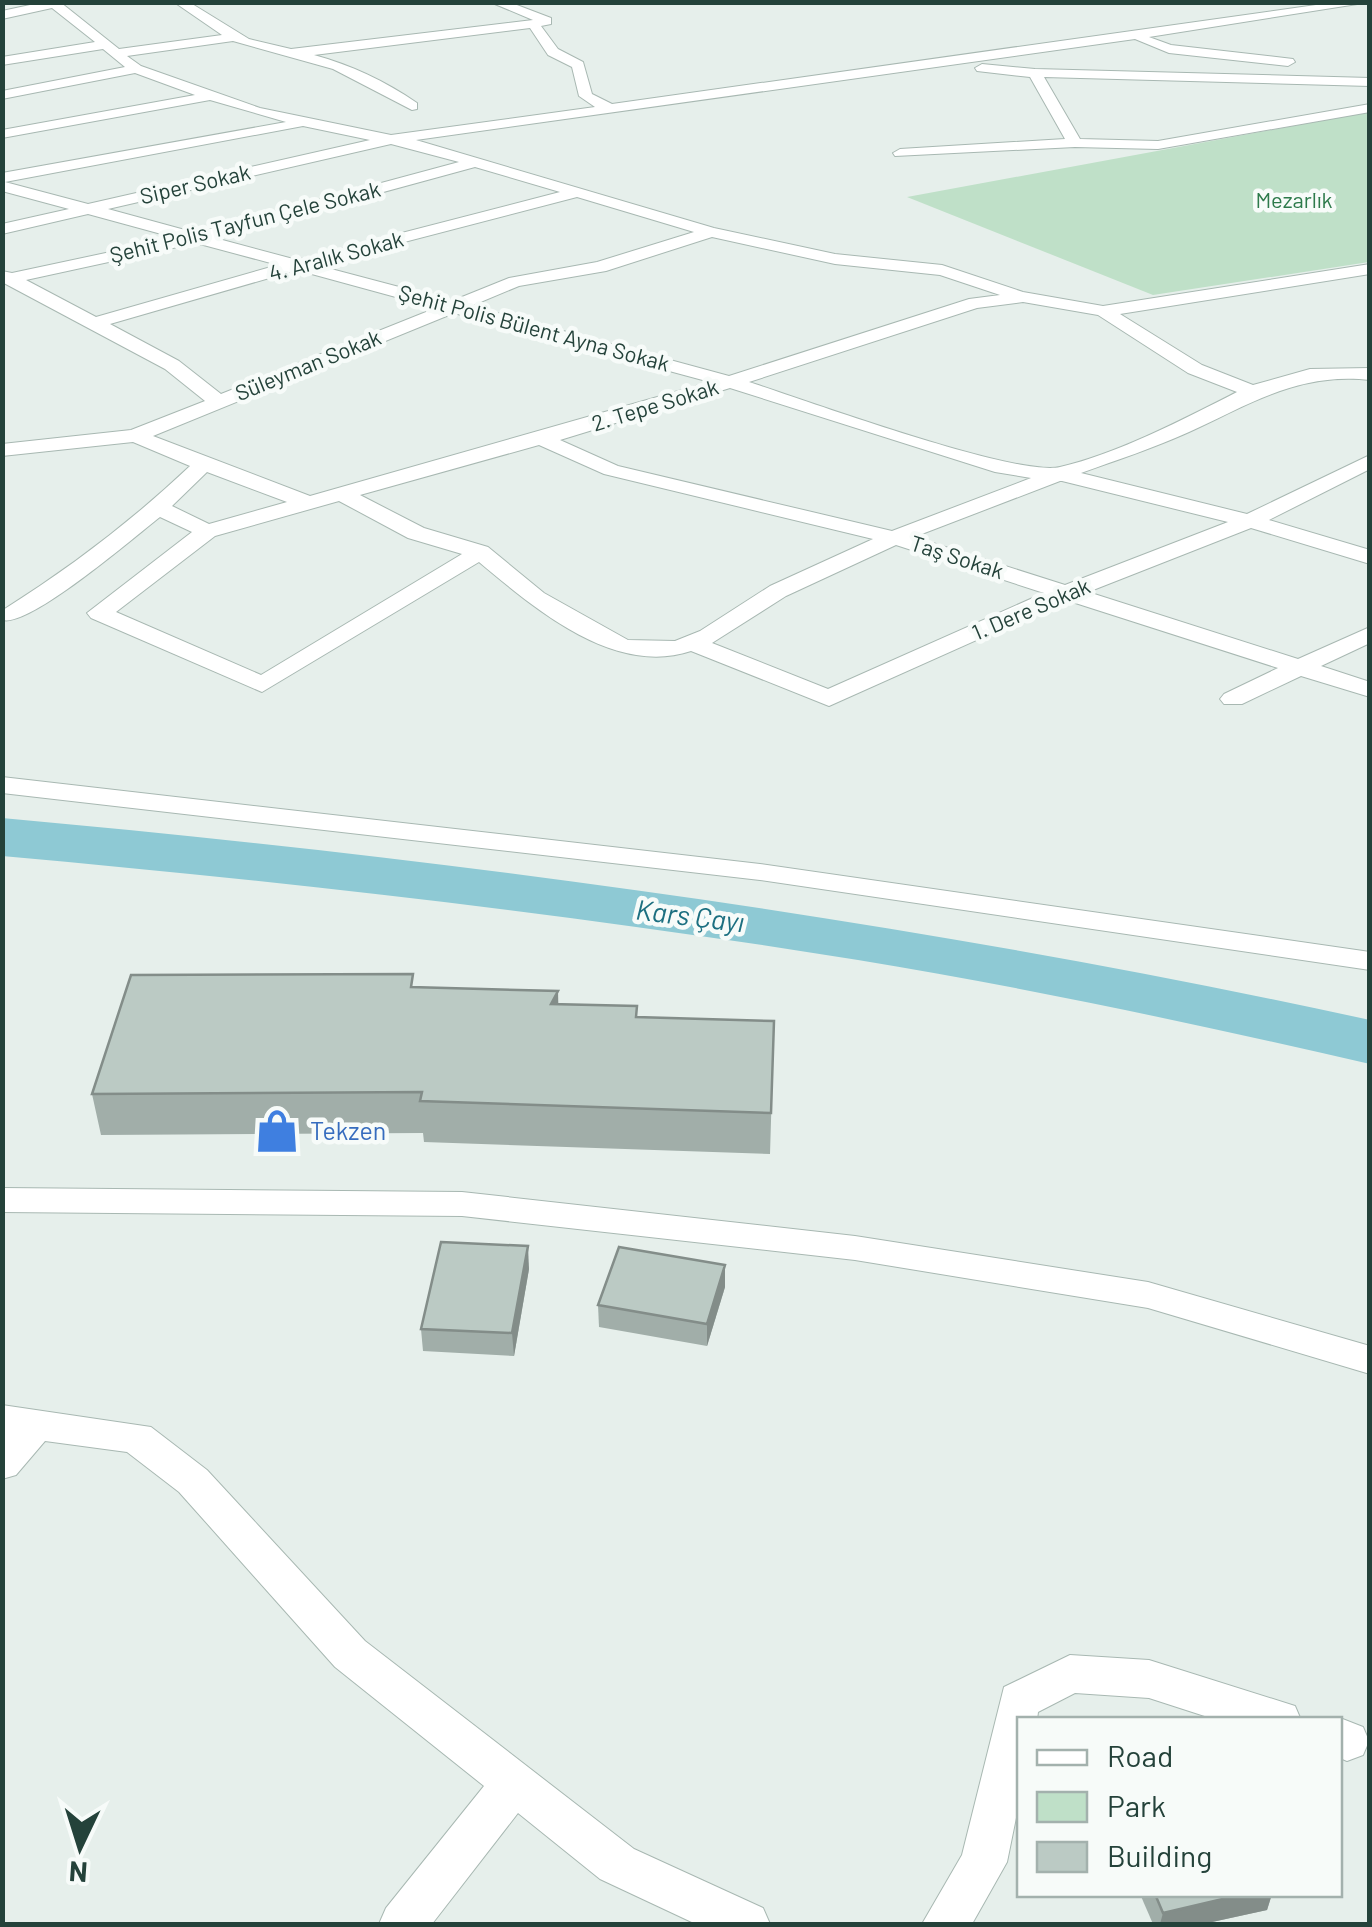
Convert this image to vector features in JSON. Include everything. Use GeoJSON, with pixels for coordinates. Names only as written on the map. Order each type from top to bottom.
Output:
{"type":"FeatureCollection","features":[{"type":"Feature","properties":{"kind":"street"},"geometry":{"type":"LineString","coordinates":[[285,54],[547,22],[496,2]]}},
{"type":"Feature","properties":{"kind":"street"},"geometry":{"type":"LineString","coordinates":[[1291,2],[1320,10]]}},
{"type":"Feature","properties":{"kind":"street"},"geometry":{"type":"LineString","coordinates":[[388,140],[1366,2]]}},
{"type":"Feature","properties":{"kind":"street"},"geometry":{"type":"LineString","coordinates":[[2,15],[53,3],[136,69],[304,124],[476,162],[712,232],[835,259],[942,270],[1024,297]]}},
{"type":"Feature","properties":{"kind":"street"},"geometry":{"type":"LineString","coordinates":[[518,9],[548,4]]}},
{"type":"Feature","properties":{"kind":"street"},"geometry":{"type":"LineString","coordinates":[[184,5],[208,5]]}},
{"type":"Feature","properties":{"kind":"street"},"geometry":{"type":"LineString","coordinates":[[184,5],[234,37],[263,50],[324,62],[391,91],[412,106]]}},
{"type":"Feature","properties":{"kind":"street"},"geometry":{"type":"LineString","coordinates":[[535,26],[552,52],[578,64],[586,96],[610,109]]}},
{"type":"Feature","properties":{"kind":"street"},"geometry":{"type":"LineString","coordinates":[[1134,35],[1169,49],[1275,60],[1370,78]]}},
{"type":"Feature","properties":{"kind":"street"},"geometry":{"type":"LineString","coordinates":[[2,62],[234,37]]}},
{"type":"Feature","properties":{"kind":"street"},"geometry":{"type":"LineString","coordinates":[[930,63],[1035,73],[1370,78]]}},
{"type":"Feature","properties":{"kind":"street"},"geometry":{"type":"LineString","coordinates":[[2,95],[136,69]]}},
{"type":"Feature","properties":{"kind":"street"},"geometry":{"type":"LineString","coordinates":[[1035,73],[1074,144]]}},
{"type":"Feature","properties":{"kind":"street"},"geometry":{"type":"LineString","coordinates":[[2,134],[212,96]]}},
{"type":"Feature","properties":{"kind":"street"},"geometry":{"type":"LineString","coordinates":[[900,153],[1074,144],[1158,145],[1370,108]]}},
{"type":"Feature","properties":{"kind":"street"},"geometry":{"type":"LineString","coordinates":[[2,178],[304,124]]}},
{"type":"Feature","properties":{"kind":"street","name":"Siper Sokak"},"geometry":{"type":"LineString","coordinates":[[2,228],[388,140]]}},
{"type":"Feature","properties":{"kind":"street","name":"Şehit Polis Tayfun Çele Sokak"},"geometry":{"type":"LineString","coordinates":[[8,277],[196,238],[476,162]]}},
{"type":"Feature","properties":{"kind":"street","name":"Şehit Polis Bülent Ayna Sokak"},"geometry":{"type":"LineString","coordinates":[[2,186],[456,305],[730,382],[1002,468],[1062,475],[1250,521],[1370,557]]}},
{"type":"Feature","properties":{"kind":"street","name":"4. Aralık Sokak"},"geometry":{"type":"LineString","coordinates":[[94,324],[297,265],[578,193]]}},
{"type":"Feature","properties":{"kind":"street","name":"Süleyman Sokak"},"geometry":{"type":"LineString","coordinates":[[135,436],[515,282],[600,267],[712,232]]}},
{"type":"Feature","properties":{"kind":"street"},"geometry":{"type":"LineString","coordinates":[[1103,312],[1370,269]]}},
{"type":"Feature","properties":{"kind":"street"},"geometry":{"type":"LineString","coordinates":[[8,277],[172,365],[219,402]]}},
{"type":"Feature","properties":{"kind":"street","name":"2. Tepe Sokak"},"geometry":{"type":"LineString","coordinates":[[207,531],[542,439],[976,304],[1024,297],[1103,312]]}},
{"type":"Feature","properties":{"kind":"street"},"geometry":{"type":"LineString","coordinates":[[1103,312],[1195,369],[1253,392]]}},
{"type":"Feature","properties":{"kind":"street"},"geometry":{"type":"LineString","coordinates":[[344,495],[416,533],[480,552],[536,598],[623,648],[678,648],[778,591],[895,538],[1180,429],[1279,380],[1321,372],[1370,374]]}},
{"type":"Feature","properties":{"kind":"street"},"geometry":{"type":"LineString","coordinates":[[2,450],[135,436],[310,503]]}},
{"type":"Feature","properties":{"kind":"street","name":"Taş Sokak"},"geometry":{"type":"LineString","coordinates":[[542,439],[611,470],[895,538],[1370,690]]}},
{"type":"Feature","properties":{"kind":"street","name":"1. Dere Sokak"},"geometry":{"type":"LineString","coordinates":[[691,643],[829,698],[1068,592],[1250,521],[1370,461]]}},
{"type":"Feature","properties":{"kind":"street"},"geometry":{"type":"LineString","coordinates":[[11,615],[58,585],[158,508],[204,464]]}},
{"type":"Feature","properties":{"kind":"street"},"geometry":{"type":"LineString","coordinates":[[158,508],[207,531],[99,613],[262,684],[480,552]]}},
{"type":"Feature","properties":{"kind":"street"},"geometry":{"type":"LineString","coordinates":[[1233,699],[1370,634]]}},
{"type":"Feature","properties":{"kind":"street"},"geometry":{"type":"LineString","coordinates":[[2,785],[760,872],[1370,962]]}},
{"type":"Feature","properties":{"kind":"street"},"geometry":{"type":"LineString","coordinates":[[2,1200],[462,1204],[854,1248],[1148,1295],[1370,1360]]}},
{"type":"Feature","properties":{"kind":"street"},"geometry":{"type":"LineString","coordinates":[[2,1464],[19,1422],[137,1438],[193,1481],[350,1654],[617,1864],[746,1924]]}},
{"type":"Feature","properties":{"kind":"street"},"geometry":{"type":"LineString","coordinates":[[946,1924],[984,1862],[1020,1701],[1070,1674],[1149,1679],[1270,1717]]}},
{"type":"Feature","properties":{"kind":"street"},"geometry":{"type":"LineString","coordinates":[[403,1924],[514,1783]]}},
{"type":"Feature","properties":{"kind":"green space","name":"Mezarlık"},"geometry":{"type":"Polygon","coordinates":[[[1369,112],[1369,262],[1153,295],[907,197],[1369,112]]]}},
{"type":"Feature","properties":{"kind":"building"},"geometry":{"type":"Polygon","coordinates":[[[413,974],[411,987],[558,991],[551,1004],[637,1006],[636,1017],[774,1021],[771,1113],[420,1101],[422,1092],[92,1094],[131,975],[413,974]]]}},
{"type":"Feature","properties":{"kind":"building"},"geometry":{"type":"Polygon","coordinates":[[[441,1242],[528,1246],[512,1333],[421,1329],[441,1242]]]}},
{"type":"Feature","properties":{"kind":"building"},"geometry":{"type":"Polygon","coordinates":[[[619,1247],[725,1265],[707,1324],[598,1305],[619,1247]]]}},
{"type":"Feature","properties":{"kind":"building"},"geometry":{"type":"Polygon","coordinates":[[[1156,1897],[1231,1897],[1163,1913],[1156,1897]]]}},
{"type":"Feature","properties":{"kind":"waterway","name":"Kars Çayı"},"geometry":{"type":"LineString","coordinates":[[2,837],[347,871],[690,914],[1031,970],[1370,1042]]}},
{"type":"Feature","properties":{"kind":"place","name":"Tekzen"},"geometry":{"type":"Point","coordinates":[277,1131]}}]}
